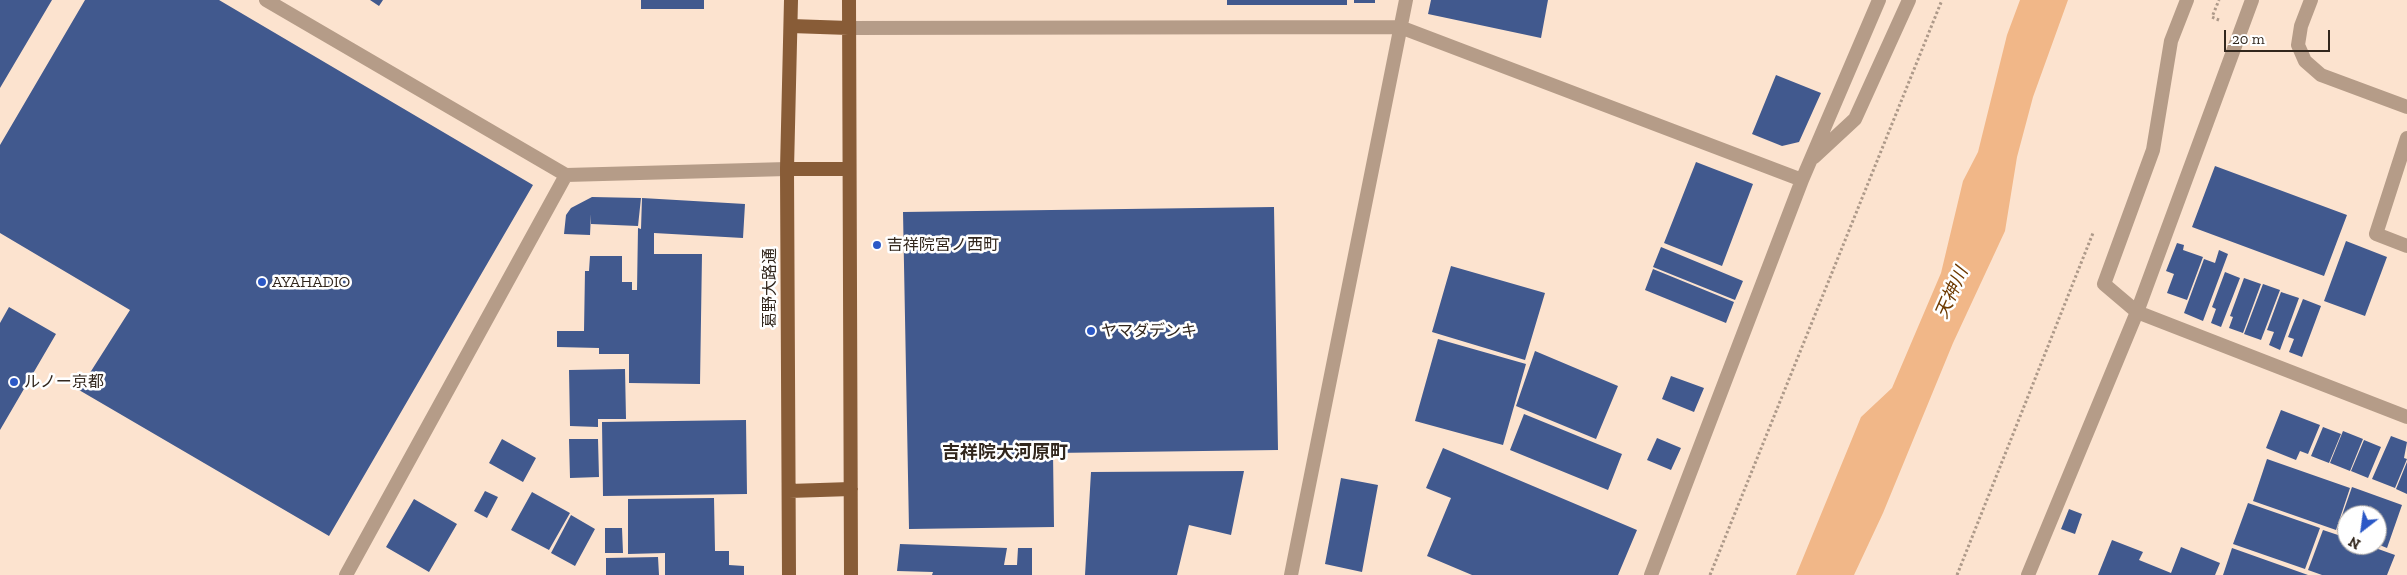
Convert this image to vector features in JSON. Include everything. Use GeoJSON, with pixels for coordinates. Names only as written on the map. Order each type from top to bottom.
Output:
{"type":"FeatureCollection","features":[{"type":"Feature","properties":{"kind":"main road","name":"葛野大路通"},"geometry":{"type":"LineString","coordinates":[[789,575],[787,169],[791,0]]}},
{"type":"Feature","properties":{"kind":"main road"},"geometry":{"type":"LineString","coordinates":[[849,0],[851,575]]}},
{"type":"Feature","properties":{"kind":"main road"},"geometry":{"type":"LineString","coordinates":[[791,26],[849,28]]}},
{"type":"Feature","properties":{"kind":"main road"},"geometry":{"type":"LineString","coordinates":[[787,169],[849,169]]}},
{"type":"Feature","properties":{"kind":"main road"},"geometry":{"type":"LineString","coordinates":[[789,491],[851,489]]}},
{"type":"Feature","properties":{"kind":"street"},"geometry":{"type":"LineString","coordinates":[[266,0],[566,175],[787,169]]}},
{"type":"Feature","properties":{"kind":"street"},"geometry":{"type":"LineString","coordinates":[[1291,575],[1406,0]]}},
{"type":"Feature","properties":{"kind":"street"},"geometry":{"type":"LineString","coordinates":[[1652,575],[1802,180],[1879,0]]}},
{"type":"Feature","properties":{"kind":"street"},"geometry":{"type":"LineString","coordinates":[[1810,160],[1855,118],[1909,0]]}},
{"type":"Feature","properties":{"kind":"street"},"geometry":{"type":"LineString","coordinates":[[2187,0],[2171,41],[2153,150],[2104,284],[2138,312],[2407,417]]}},
{"type":"Feature","properties":{"kind":"street"},"geometry":{"type":"LineString","coordinates":[[2028,575],[2138,312],[2252,0]]}},
{"type":"Feature","properties":{"kind":"street"},"geometry":{"type":"LineString","coordinates":[[2311,0],[2301,26],[2298,45],[2305,61],[2321,75],[2407,108]]}},
{"type":"Feature","properties":{"kind":"street"},"geometry":{"type":"LineString","coordinates":[[849,28],[1400,27],[1802,180]]}},
{"type":"Feature","properties":{"kind":"street"},"geometry":{"type":"LineString","coordinates":[[2407,138],[2376,234],[2407,246]]}},
{"type":"Feature","properties":{"kind":"street"},"geometry":{"type":"LineString","coordinates":[[346,575],[566,175]]}},
{"type":"Feature","properties":{"kind":"path"},"geometry":{"type":"LineString","coordinates":[[1710,575],[1942,0]]}},
{"type":"Feature","properties":{"kind":"path"},"geometry":{"type":"LineString","coordinates":[[2213,14],[2219,0]]}},
{"type":"Feature","properties":{"kind":"path"},"geometry":{"type":"LineString","coordinates":[[1957,575],[2096,226]]}},
{"type":"Feature","properties":{"kind":"water","name":"天神川"},"geometry":{"type":"Polygon","coordinates":[[[2020,0],[2068,0],[2033,97],[2017,157],[2005,231],[1953,343],[1883,513],[1854,575],[1796,575],[1861,417],[1892,388],[1941,273],[1963,181],[1978,152],[2007,35],[2020,0]]]}},
{"type":"Feature","properties":{"kind":"building"},"geometry":{"type":"Polygon","coordinates":[[[0,0],[52,0],[0,88],[0,0]]]}},
{"type":"Feature","properties":{"kind":"building","name":"AYAHADIO"},"geometry":{"type":"Polygon","coordinates":[[[85,0],[219,0],[533,185],[329,536],[79,390],[130,310],[0,233],[0,145],[85,0]]]}},
{"type":"Feature","properties":{"kind":"building"},"geometry":{"type":"Polygon","coordinates":[[[370,0],[383,0],[379,6],[370,0]]]}},
{"type":"Feature","properties":{"kind":"building"},"geometry":{"type":"Polygon","coordinates":[[[641,0],[704,0],[704,9],[641,9],[641,0]]]}},
{"type":"Feature","properties":{"kind":"building"},"geometry":{"type":"Polygon","coordinates":[[[1227,0],[1347,0],[1347,5],[1227,5],[1227,0]]]}},
{"type":"Feature","properties":{"kind":"building"},"geometry":{"type":"Polygon","coordinates":[[[1354,0],[1375,0],[1375,3],[1354,3],[1354,0]]]}},
{"type":"Feature","properties":{"kind":"building"},"geometry":{"type":"Polygon","coordinates":[[[1431,0],[1548,0],[1541,38],[1428,14],[1431,0]]]}},
{"type":"Feature","properties":{"kind":"building"},"geometry":{"type":"Polygon","coordinates":[[[1776,75],[1821,93],[1799,142],[1782,146],[1752,134],[1776,75]]]}},
{"type":"Feature","properties":{"kind":"building"},"geometry":{"type":"Polygon","coordinates":[[[1696,162],[1753,184],[1722,266],[1664,243],[1696,162]]]}},
{"type":"Feature","properties":{"kind":"building"},"geometry":{"type":"Polygon","coordinates":[[[2215,166],[2347,215],[2324,276],[2192,227],[2215,166]]]}},
{"type":"Feature","properties":{"kind":"building"},"geometry":{"type":"Polygon","coordinates":[[[592,197],[641,198],[638,226],[591,224],[591,214],[590,235],[564,234],[566,215],[571,208],[592,197]]]}},
{"type":"Feature","properties":{"kind":"building"},"geometry":{"type":"Polygon","coordinates":[[[642,198],[745,204],[743,238],[654,233],[654,254],[702,254],[700,384],[629,383],[629,354],[599,354],[599,348],[557,347],[557,331],[584,331],[585,271],[589,271],[590,256],[622,256],[622,282],[632,282],[632,290],[637,290],[638,228],[641,229],[642,198]]]}},
{"type":"Feature","properties":{"kind":"building","name":"ヤマダデンキ"},"geometry":{"type":"Polygon","coordinates":[[[1274,207],[1278,450],[1053,453],[1054,527],[909,529],[903,212],[1274,207]]]}},
{"type":"Feature","properties":{"kind":"building"},"geometry":{"type":"Polygon","coordinates":[[[2346,241],[2387,257],[2365,316],[2324,301],[2346,241]]]}},
{"type":"Feature","properties":{"kind":"building"},"geometry":{"type":"Polygon","coordinates":[[[2177,243],[2184,245],[2183,250],[2203,257],[2187,300],[2167,293],[2174,274],[2166,271],[2177,243]]]}},
{"type":"Feature","properties":{"kind":"building"},"geometry":{"type":"Polygon","coordinates":[[[1661,247],[1743,281],[1735,300],[1653,267],[1661,247]]]}},
{"type":"Feature","properties":{"kind":"building"},"geometry":{"type":"Polygon","coordinates":[[[2219,250],[2228,254],[2203,321],[2184,313],[2204,259],[2215,263],[2219,250]]]}},
{"type":"Feature","properties":{"kind":"building"},"geometry":{"type":"Polygon","coordinates":[[[1451,266],[1545,293],[1525,360],[1432,332],[1451,266]]]}},
{"type":"Feature","properties":{"kind":"building"},"geometry":{"type":"Polygon","coordinates":[[[1653,269],[1734,302],[1726,323],[1645,290],[1653,269]]]}},
{"type":"Feature","properties":{"kind":"building"},"geometry":{"type":"Polygon","coordinates":[[[2225,272],[2240,278],[2221,327],[2211,323],[2216,309],[2212,307],[2225,272]]]}},
{"type":"Feature","properties":{"kind":"building"},"geometry":{"type":"Polygon","coordinates":[[[2244,278],[2261,284],[2243,333],[2229,328],[2233,317],[2230,316],[2244,278]]]}},
{"type":"Feature","properties":{"kind":"building"},"geometry":{"type":"Polygon","coordinates":[[[2263,284],[2280,290],[2261,340],[2244,334],[2263,284]]]}},
{"type":"Feature","properties":{"kind":"building"},"geometry":{"type":"Polygon","coordinates":[[[2281,292],[2299,298],[2280,350],[2269,345],[2274,332],[2267,330],[2281,292]]]}},
{"type":"Feature","properties":{"kind":"building"},"geometry":{"type":"Polygon","coordinates":[[[2303,299],[2321,306],[2302,357],[2289,352],[2294,339],[2288,337],[2303,299]]]}},
{"type":"Feature","properties":{"kind":"building","name":"ルノー京都"},"geometry":{"type":"Polygon","coordinates":[[[9,307],[56,334],[0,430],[0,323],[9,307]]]}},
{"type":"Feature","properties":{"kind":"building"},"geometry":{"type":"Polygon","coordinates":[[[1438,339],[1526,364],[1503,445],[1415,421],[1438,339]]]}},
{"type":"Feature","properties":{"kind":"building"},"geometry":{"type":"Polygon","coordinates":[[[1535,351],[1618,386],[1596,439],[1516,406],[1535,351]]]}},
{"type":"Feature","properties":{"kind":"building"},"geometry":{"type":"Polygon","coordinates":[[[625,369],[626,419],[598,419],[598,427],[570,426],[569,370],[625,369]]]}},
{"type":"Feature","properties":{"kind":"building"},"geometry":{"type":"Polygon","coordinates":[[[1671,376],[1704,388],[1694,412],[1662,399],[1671,376]]]}},
{"type":"Feature","properties":{"kind":"building"},"geometry":{"type":"Polygon","coordinates":[[[2281,410],[2320,425],[2308,454],[2300,451],[2296,460],[2266,448],[2281,410]]]}},
{"type":"Feature","properties":{"kind":"building"},"geometry":{"type":"Polygon","coordinates":[[[1524,414],[1622,454],[1608,490],[1510,450],[1524,414]]]}},
{"type":"Feature","properties":{"kind":"building"},"geometry":{"type":"Polygon","coordinates":[[[746,420],[747,494],[603,496],[602,422],[746,420]]]}},
{"type":"Feature","properties":{"kind":"building"},"geometry":{"type":"Polygon","coordinates":[[[2323,427],[2341,434],[2329,463],[2311,456],[2323,427]]]}},
{"type":"Feature","properties":{"kind":"building"},"geometry":{"type":"Polygon","coordinates":[[[2343,431],[2363,439],[2350,471],[2330,463],[2343,431]]]}},
{"type":"Feature","properties":{"kind":"building"},"geometry":{"type":"Polygon","coordinates":[[[2391,436],[2407,442],[2404,458],[2407,459],[2395,488],[2372,479],[2391,436]]]}},
{"type":"Feature","properties":{"kind":"building"},"geometry":{"type":"Polygon","coordinates":[[[1657,438],[1681,448],[1671,470],[1647,460],[1657,438]]]}},
{"type":"Feature","properties":{"kind":"building"},"geometry":{"type":"Polygon","coordinates":[[[502,439],[536,458],[523,482],[489,463],[502,439]]]}},
{"type":"Feature","properties":{"kind":"building"},"geometry":{"type":"Polygon","coordinates":[[[569,439],[598,439],[599,477],[570,478],[569,439]]]}},
{"type":"Feature","properties":{"kind":"building"},"geometry":{"type":"Polygon","coordinates":[[[2364,440],[2381,447],[2368,478],[2351,471],[2364,440]]]}},
{"type":"Feature","properties":{"kind":"building"},"geometry":{"type":"Polygon","coordinates":[[[1443,448],[1637,530],[1618,575],[1472,575],[1427,556],[1451,498],[1426,488],[1443,448]]]}},
{"type":"Feature","properties":{"kind":"building"},"geometry":{"type":"Polygon","coordinates":[[[2267,459],[2350,488],[2344,505],[2337,505],[2336,530],[2253,501],[2267,459]]]}},
{"type":"Feature","properties":{"kind":"building"},"geometry":{"type":"Polygon","coordinates":[[[2407,462],[2407,494],[2396,489],[2407,462]]]}},
{"type":"Feature","properties":{"kind":"building"},"geometry":{"type":"Polygon","coordinates":[[[1244,471],[1231,535],[1189,525],[1177,575],[1085,575],[1091,472],[1244,471]]]}},
{"type":"Feature","properties":{"kind":"building"},"geometry":{"type":"Polygon","coordinates":[[[1341,478],[1378,485],[1362,572],[1325,564],[1341,478]]]}},
{"type":"Feature","properties":{"kind":"building"},"geometry":{"type":"Polygon","coordinates":[[[2352,487],[2402,505],[2387,548],[2387,505],[2346,505],[2352,487]]]}},
{"type":"Feature","properties":{"kind":"building"},"geometry":{"type":"Polygon","coordinates":[[[485,491],[498,497],[487,518],[474,511],[485,491]]]}},
{"type":"Feature","properties":{"kind":"building"},"geometry":{"type":"Polygon","coordinates":[[[532,492],[570,513],[549,550],[511,530],[532,492]]]}},
{"type":"Feature","properties":{"kind":"building"},"geometry":{"type":"Polygon","coordinates":[[[714,498],[715,551],[729,551],[729,565],[744,566],[744,575],[665,575],[665,553],[628,554],[628,499],[714,498]]]}},
{"type":"Feature","properties":{"kind":"building"},"geometry":{"type":"Polygon","coordinates":[[[414,499],[457,524],[429,572],[386,547],[414,499]]]}},
{"type":"Feature","properties":{"kind":"building"},"geometry":{"type":"Polygon","coordinates":[[[2248,503],[2320,528],[2305,569],[2233,544],[2248,503]]]}},
{"type":"Feature","properties":{"kind":"building"},"geometry":{"type":"Polygon","coordinates":[[[2069,509],[2082,514],[2075,534],[2061,529],[2069,509]]]}},
{"type":"Feature","properties":{"kind":"building"},"geometry":{"type":"Polygon","coordinates":[[[571,515],[595,529],[575,566],[551,553],[571,515]]]}},
{"type":"Feature","properties":{"kind":"building"},"geometry":{"type":"Polygon","coordinates":[[[605,528],[622,528],[623,553],[605,553],[605,528]]]}},
{"type":"Feature","properties":{"kind":"building"},"geometry":{"type":"Polygon","coordinates":[[[2323,530],[2337,535],[2337,555],[2387,555],[2387,552],[2395,555],[2387,575],[2322,575],[2308,570],[2323,530]]]}},
{"type":"Feature","properties":{"kind":"building"},"geometry":{"type":"Polygon","coordinates":[[[2112,540],[2143,552],[2139,560],[2171,573],[2181,547],[2220,563],[2215,575],[2098,575],[2112,540]]]}},
{"type":"Feature","properties":{"kind":"building"},"geometry":{"type":"Polygon","coordinates":[[[900,544],[1007,548],[1004,565],[1017,565],[1018,548],[1032,548],[1032,575],[932,575],[933,572],[897,571],[900,544]]]}},
{"type":"Feature","properties":{"kind":"building"},"geometry":{"type":"Polygon","coordinates":[[[2232,548],[2308,575],[2223,575],[2232,548]]]}},
{"type":"Feature","properties":{"kind":"building"},"geometry":{"type":"Polygon","coordinates":[[[658,557],[659,575],[606,575],[606,558],[658,557]]]}},
{"type":"Feature","properties":{"kind":"place","name":"吉祥院宮ノ西町"},"geometry":{"type":"Point","coordinates":[877,245]}},
{"type":"Feature","properties":{"kind":"place","name":"AYAHADIO"},"geometry":{"type":"Point","coordinates":[262,282]}},
{"type":"Feature","properties":{"kind":"place","name":"ヤマダデンキ"},"geometry":{"type":"Point","coordinates":[1091,331]}},
{"type":"Feature","properties":{"kind":"place","name":"ルノー京都"},"geometry":{"type":"Point","coordinates":[14,382]}},
{"type":"Feature","properties":{"kind":"district","name":"吉祥院大河原町"},"geometry":{"type":"Point","coordinates":[1005,453]}}]}
